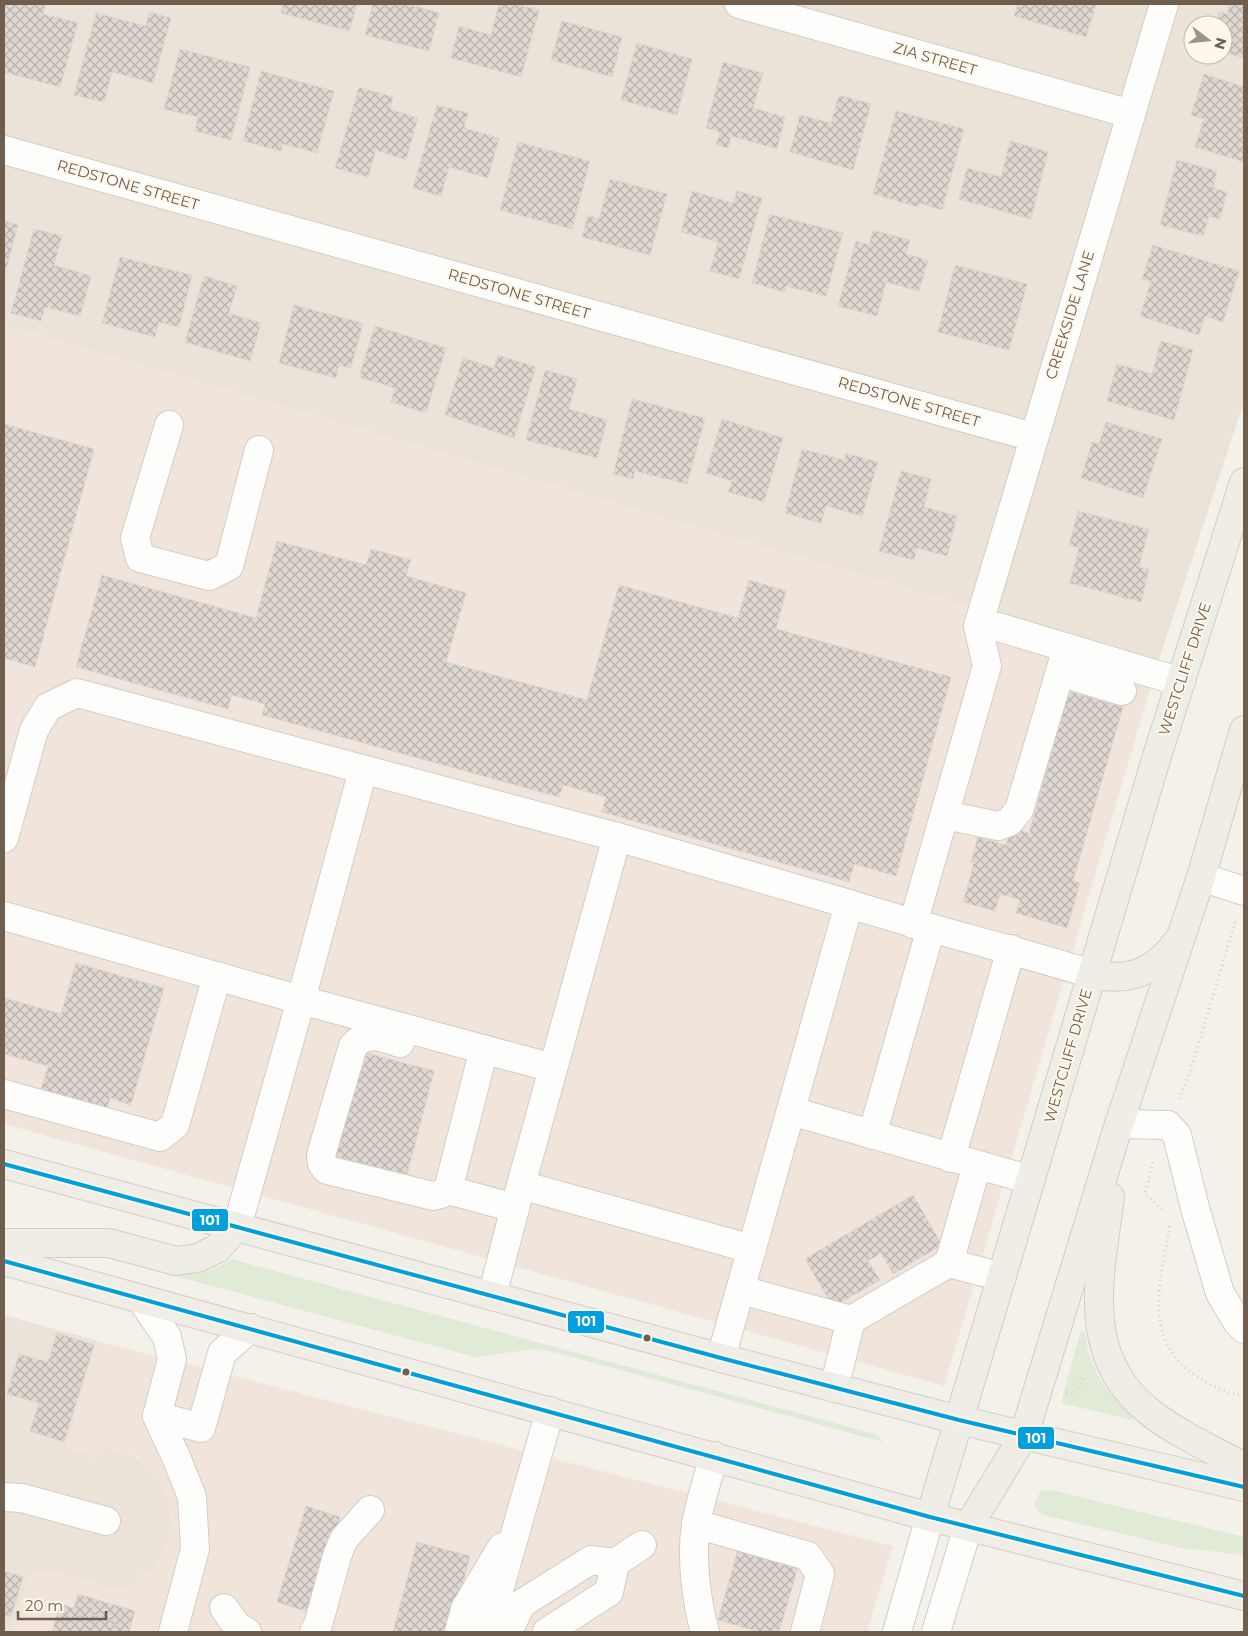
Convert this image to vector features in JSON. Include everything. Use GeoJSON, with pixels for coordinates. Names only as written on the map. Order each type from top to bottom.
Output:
{"type":"FeatureCollection","features":[{"type":"Feature","properties":{"kind":"main road","name":"WESTCLIFF DRIVE"},"geometry":{"type":"LineString","coordinates":[[949,1522],[959,1420],[1180,682],[1244,482]]}},
{"type":"Feature","properties":{"kind":"main road","name":"WESTCLIFF DRIVE"},"geometry":{"type":"LineString","coordinates":[[949,1522],[1024,1435],[1119,1124],[1201,877],[1244,730]]}},
{"type":"Feature","properties":{"kind":"main road"},"geometry":{"type":"LineString","coordinates":[[1092,974],[1116,978],[1138,974],[1166,955],[1184,931]]}},
{"type":"Feature","properties":{"kind":"main road"},"geometry":{"type":"LineString","coordinates":[[1119,1124],[1099,1286],[1099,1316],[1104,1346],[1118,1376],[1139,1403],[1170,1426],[1244,1467]]}},
{"type":"Feature","properties":{"kind":"main road"},"geometry":{"type":"LineString","coordinates":[[4,1164],[834,1388],[991,1428],[1244,1487]]}},
{"type":"Feature","properties":{"kind":"main road"},"geometry":{"type":"LineString","coordinates":[[4,1242],[109,1244],[176,1261],[198,1258],[218,1248],[237,1227]]}},
{"type":"Feature","properties":{"kind":"main road"},"geometry":{"type":"LineString","coordinates":[[4,1261],[949,1522],[1244,1596]]}},
{"type":"Feature","properties":{"kind":"street","name":"CREEKSIDE LANE"},"geometry":{"type":"LineString","coordinates":[[978,626],[1164,4]]}},
{"type":"Feature","properties":{"kind":"street","name":"ZIA STREET"},"geometry":{"type":"LineString","coordinates":[[756,6],[1131,114]]}},
{"type":"Feature","properties":{"kind":"street","name":"REDSTONE STREET"},"geometry":{"type":"LineString","coordinates":[[4,150],[1033,437]]}},
{"type":"Feature","properties":{"kind":"street"},"geometry":{"type":"LineString","coordinates":[[169,425],[135,538],[140,558],[209,576],[229,566],[259,450]]}},
{"type":"Feature","properties":{"kind":"street"},"geometry":{"type":"LineString","coordinates":[[872,1135],[922,926],[945,815],[987,666],[978,626],[998,627],[1122,691]]}},
{"type":"Feature","properties":{"kind":"street"},"geometry":{"type":"LineString","coordinates":[[1064,660],[1180,682]]}},
{"type":"Feature","properties":{"kind":"street"},"geometry":{"type":"LineString","coordinates":[[945,815],[998,826],[1009,822],[1019,810],[1064,660]]}},
{"type":"Feature","properties":{"kind":"street"},"geometry":{"type":"LineString","coordinates":[[4,838],[34,730],[48,707],[77,693],[617,837],[922,926],[1011,949],[1092,974]]}},
{"type":"Feature","properties":{"kind":"street"},"geometry":{"type":"LineString","coordinates":[[237,1227],[363,770]]}},
{"type":"Feature","properties":{"kind":"street"},"geometry":{"type":"LineString","coordinates":[[492,1296],[617,837]]}},
{"type":"Feature","properties":{"kind":"street"},"geometry":{"type":"LineString","coordinates":[[1201,877],[1244,891]]}},
{"type":"Feature","properties":{"kind":"street"},"geometry":{"type":"LineString","coordinates":[[721,1358],[849,904]]}},
{"type":"Feature","properties":{"kind":"street"},"geometry":{"type":"LineString","coordinates":[[4,916],[301,1000],[396,1034],[482,1057],[553,1068]]}},
{"type":"Feature","properties":{"kind":"street"},"geometry":{"type":"LineString","coordinates":[[948,1263],[964,1161],[1011,949]]}},
{"type":"Feature","properties":{"kind":"street"},"geometry":{"type":"LineString","coordinates":[[4,1094],[160,1137],[175,1125],[217,976]]}},
{"type":"Feature","properties":{"kind":"street"},"geometry":{"type":"LineString","coordinates":[[396,1034],[367,1036],[359,1039],[353,1046],[321,1154],[322,1164],[327,1170],[433,1196],[448,1190],[518,1196],[752,1249]]}},
{"type":"Feature","properties":{"kind":"street"},"geometry":{"type":"LineString","coordinates":[[448,1190],[482,1057]]}},
{"type":"Feature","properties":{"kind":"street"},"geometry":{"type":"LineString","coordinates":[[791,1111],[1031,1180]]}},
{"type":"Feature","properties":{"kind":"street"},"geometry":{"type":"LineString","coordinates":[[1119,1124],[1168,1124],[1177,1135],[1195,1208],[1220,1292],[1244,1329]]}},
{"type":"Feature","properties":{"kind":"street"},"geometry":{"type":"LineString","coordinates":[[834,1388],[851,1320],[948,1263],[1002,1277]]}},
{"type":"Feature","properties":{"kind":"street"},"geometry":{"type":"LineString","coordinates":[[741,1290],[851,1320]]}},
{"type":"Feature","properties":{"kind":"street"},"geometry":{"type":"LineString","coordinates":[[141,1299],[167,1337],[172,1359],[156,1416],[176,1456],[192,1497],[195,1549],[173,1632]]}},
{"type":"Feature","properties":{"kind":"street"},"geometry":{"type":"LineString","coordinates":[[156,1416],[201,1428],[222,1353],[250,1328]]}},
{"type":"Feature","properties":{"kind":"street"},"geometry":{"type":"LineString","coordinates":[[507,1632],[521,1513],[550,1411]]}},
{"type":"Feature","properties":{"kind":"street"},"geometry":{"type":"LineString","coordinates":[[706,1632],[701,1618],[694,1559],[696,1524],[714,1456]]}},
{"type":"Feature","properties":{"kind":"street"},"geometry":{"type":"LineString","coordinates":[[4,1497],[22,1498],[106,1521]]}},
{"type":"Feature","properties":{"kind":"street"},"geometry":{"type":"LineString","coordinates":[[314,1632],[318,1625],[337,1556],[344,1539],[370,1510]]}},
{"type":"Feature","properties":{"kind":"street"},"geometry":{"type":"LineString","coordinates":[[459,1632],[465,1609],[521,1513]]}},
{"type":"Feature","properties":{"kind":"street","name":"WESTCLIFF DRIVE"},"geometry":{"type":"LineString","coordinates":[[897,1632],[949,1522]]}},
{"type":"Feature","properties":{"kind":"street","name":"WESTCLIFF DRIVE"},"geometry":{"type":"LineString","coordinates":[[936,1632],[949,1522]]}},
{"type":"Feature","properties":{"kind":"street"},"geometry":{"type":"LineString","coordinates":[[696,1524],[808,1556],[820,1574],[805,1632]]}},
{"type":"Feature","properties":{"kind":"street"},"geometry":{"type":"LineString","coordinates":[[507,1632],[521,1604],[591,1560],[615,1563],[642,1545]]}},
{"type":"Feature","properties":{"kind":"street"},"geometry":{"type":"LineString","coordinates":[[547,1632],[609,1592],[615,1563]]}},
{"type":"Feature","properties":{"kind":"street"},"geometry":{"type":"LineString","coordinates":[[224,1608],[237,1626],[247,1632]]}},
{"type":"Feature","properties":{"kind":"path"},"geometry":{"type":"LineString","coordinates":[[1063,1392],[1074,1394],[1088,1370]]}},
{"type":"Feature","properties":{"kind":"shaded area"},"geometry":{"type":"Polygon","coordinates":[[[4,4],[1244,4],[1244,402],[1158,662],[4,325],[4,4]]]}},
{"type":"Feature","properties":{"kind":"shaded area"},"geometry":{"type":"Polygon","coordinates":[[[4,325],[1158,662],[944,1386],[4,1124],[4,325]]]}},
{"type":"Feature","properties":{"kind":"shaded area"},"geometry":{"type":"Polygon","coordinates":[[[4,1315],[98,1341],[66,1448],[109,1448],[140,1459],[145,1465],[144,1469],[154,1477],[164,1490],[170,1509],[171,1529],[165,1551],[155,1567],[126,1588],[105,1587],[78,1577],[29,1574],[12,1632],[4,1632],[4,1315]]]}},
{"type":"Feature","properties":{"kind":"shaded area"},"geometry":{"type":"Polygon","coordinates":[[[98,1341],[893,1546],[867,1632],[12,1632],[29,1574],[45,1570],[78,1577],[105,1587],[126,1588],[155,1567],[165,1551],[171,1529],[170,1509],[164,1490],[154,1477],[144,1469],[144,1465],[139,1463],[140,1458],[109,1448],[96,1457],[66,1448],[98,1341]]]}},
{"type":"Feature","properties":{"kind":"green space"},"geometry":{"type":"Polygon","coordinates":[[[103,1254],[164,1270],[188,1273],[208,1271],[231,1259],[872,1433],[880,1437],[883,1442],[558,1353],[535,1349],[475,1357],[105,1257],[103,1254]]]}},
{"type":"Feature","properties":{"kind":"green space"},"geometry":{"type":"Polygon","coordinates":[[[1081,1330],[1085,1332],[1090,1356],[1100,1378],[1114,1398],[1132,1416],[1133,1420],[1061,1403],[1081,1330]]]}},
{"type":"Feature","properties":{"kind":"green space"},"geometry":{"type":"Polygon","coordinates":[[[1051,1490],[1244,1537],[1244,1555],[1182,1548],[1043,1515],[1036,1509],[1035,1501],[1041,1491],[1051,1490]]]}},
{"type":"Feature","properties":{"kind":"building"},"geometry":{"type":"Polygon","coordinates":[[[5,4],[45,4],[43,14],[78,23],[60,87],[4,72],[5,4]]]}},
{"type":"Feature","properties":{"kind":"building"},"geometry":{"type":"Polygon","coordinates":[[[283,4],[357,4],[349,31],[281,13],[283,4]]]}},
{"type":"Feature","properties":{"kind":"building"},"geometry":{"type":"Polygon","coordinates":[[[373,4],[407,4],[439,13],[429,51],[365,35],[373,4]]]}},
{"type":"Feature","properties":{"kind":"building"},"geometry":{"type":"Polygon","coordinates":[[[499,4],[514,4],[539,10],[521,77],[451,58],[459,26],[491,35],[499,4]]]}},
{"type":"Feature","properties":{"kind":"building"},"geometry":{"type":"Polygon","coordinates":[[[1018,4],[1096,4],[1086,37],[1014,16],[1018,4]]]}},
{"type":"Feature","properties":{"kind":"building"},"geometry":{"type":"Polygon","coordinates":[[[1230,4],[1244,4],[1244,58],[1233,55],[1233,15],[1218,15],[1219,12],[1227,14],[1230,4]]]}},
{"type":"Feature","properties":{"kind":"building"},"geometry":{"type":"Polygon","coordinates":[[[149,12],[171,18],[153,83],[112,72],[104,102],[74,95],[96,13],[146,26],[149,12]]]}},
{"type":"Feature","properties":{"kind":"building"},"geometry":{"type":"Polygon","coordinates":[[[562,21],[622,37],[612,77],[551,60],[562,21]]]}},
{"type":"Feature","properties":{"kind":"building"},"geometry":{"type":"Polygon","coordinates":[[[637,43],[692,59],[677,115],[621,100],[637,43]]]}},
{"type":"Feature","properties":{"kind":"building"},"geometry":{"type":"Polygon","coordinates":[[[180,49],[250,67],[231,140],[195,131],[198,117],[164,109],[180,49]]]}},
{"type":"Feature","properties":{"kind":"building"},"geometry":{"type":"Polygon","coordinates":[[[723,62],[763,73],[753,108],[785,117],[777,149],[731,136],[728,148],[716,145],[720,132],[706,128],[723,62]]]}},
{"type":"Feature","properties":{"kind":"building"},"geometry":{"type":"Polygon","coordinates":[[[261,71],[334,91],[317,153],[283,144],[281,151],[243,141],[261,71]]]}},
{"type":"Feature","properties":{"kind":"building"},"geometry":{"type":"Polygon","coordinates":[[[1204,74],[1244,87],[1244,162],[1195,147],[1204,119],[1191,115],[1204,74]]]}},
{"type":"Feature","properties":{"kind":"building"},"geometry":{"type":"Polygon","coordinates":[[[359,87],[393,97],[390,109],[418,118],[406,160],[376,150],[368,177],[335,168],[359,87]]]}},
{"type":"Feature","properties":{"kind":"building"},"geometry":{"type":"Polygon","coordinates":[[[839,95],[871,104],[853,170],[790,152],[800,115],[831,123],[839,95]]]}},
{"type":"Feature","properties":{"kind":"building"},"geometry":{"type":"Polygon","coordinates":[[[437,105],[468,113],[464,128],[499,138],[488,178],[449,167],[441,196],[413,188],[437,105]]]}},
{"type":"Feature","properties":{"kind":"building"},"geometry":{"type":"Polygon","coordinates":[[[896,111],[964,129],[942,210],[919,203],[918,207],[873,194],[896,111]]]}},
{"type":"Feature","properties":{"kind":"building"},"geometry":{"type":"Polygon","coordinates":[[[1010,141],[1048,152],[1031,219],[959,199],[967,168],[1001,177],[1010,141]]]}},
{"type":"Feature","properties":{"kind":"building"},"geometry":{"type":"Polygon","coordinates":[[[518,142],[590,161],[572,229],[500,210],[518,142]]]}},
{"type":"Feature","properties":{"kind":"building"},"geometry":{"type":"Polygon","coordinates":[[[1177,160],[1217,171],[1213,188],[1227,192],[1220,219],[1209,216],[1203,236],[1160,225],[1177,160]]]}},
{"type":"Feature","properties":{"kind":"building"},"geometry":{"type":"Polygon","coordinates":[[[610,179],[667,194],[650,255],[582,237],[588,215],[599,219],[610,179]]]}},
{"type":"Feature","properties":{"kind":"building"},"geometry":{"type":"Polygon","coordinates":[[[692,191],[733,203],[737,191],[762,198],[739,279],[710,271],[718,242],[681,232],[692,191]]]}},
{"type":"Feature","properties":{"kind":"building"},"geometry":{"type":"Polygon","coordinates":[[[770,214],[843,233],[826,296],[786,286],[785,292],[752,283],[770,214]]]}},
{"type":"Feature","properties":{"kind":"building"},"geometry":{"type":"Polygon","coordinates":[[[4,221],[18,225],[4,277],[4,221]]]}},
{"type":"Feature","properties":{"kind":"building"},"geometry":{"type":"Polygon","coordinates":[[[34,229],[62,236],[54,265],[91,276],[80,316],[45,307],[41,321],[11,313],[34,229]]]}},
{"type":"Feature","properties":{"kind":"building"},"geometry":{"type":"Polygon","coordinates":[[[873,230],[910,240],[906,254],[928,260],[919,291],[886,282],[877,316],[838,306],[856,241],[869,245],[873,230]]]}},
{"type":"Feature","properties":{"kind":"building"},"geometry":{"type":"Polygon","coordinates":[[[1153,245],[1239,271],[1223,322],[1205,316],[1199,335],[1140,316],[1151,281],[1142,279],[1153,245]]]}},
{"type":"Feature","properties":{"kind":"building"},"geometry":{"type":"Polygon","coordinates":[[[120,257],[192,275],[179,327],[159,322],[155,337],[102,323],[120,257]]]}},
{"type":"Feature","properties":{"kind":"building"},"geometry":{"type":"Polygon","coordinates":[[[955,265],[1027,284],[1009,350],[938,332],[955,265]]]}},
{"type":"Feature","properties":{"kind":"building"},"geometry":{"type":"Polygon","coordinates":[[[204,276],[237,286],[229,313],[261,323],[250,361],[185,342],[204,276]]]}},
{"type":"Feature","properties":{"kind":"building"},"geometry":{"type":"Polygon","coordinates":[[[294,305],[363,323],[351,368],[339,365],[336,378],[279,363],[294,305]]]}},
{"type":"Feature","properties":{"kind":"building"},"geometry":{"type":"Polygon","coordinates":[[[375,326],[446,348],[426,413],[391,402],[395,388],[359,377],[375,326]]]}},
{"type":"Feature","properties":{"kind":"building"},"geometry":{"type":"Polygon","coordinates":[[[1161,341],[1193,350],[1174,420],[1107,401],[1117,364],[1152,374],[1161,341]]]}},
{"type":"Feature","properties":{"kind":"building"},"geometry":{"type":"Polygon","coordinates":[[[498,355],[536,367],[514,438],[445,415],[463,358],[494,368],[498,355]]]}},
{"type":"Feature","properties":{"kind":"building"},"geometry":{"type":"Polygon","coordinates":[[[545,370],[577,379],[569,409],[607,420],[597,458],[526,440],[545,370]]]}},
{"type":"Feature","properties":{"kind":"building"},"geometry":{"type":"Polygon","coordinates":[[[632,399],[705,418],[687,484],[635,471],[633,479],[613,474],[632,399]]]}},
{"type":"Feature","properties":{"kind":"building"},"geometry":{"type":"Polygon","coordinates":[[[722,419],[783,438],[764,502],[728,492],[732,481],[706,473],[722,419]]]}},
{"type":"Feature","properties":{"kind":"building"},"geometry":{"type":"Polygon","coordinates":[[[1106,422],[1162,439],[1143,498],[1081,478],[1092,442],[1099,444],[1106,422]]]}},
{"type":"Feature","properties":{"kind":"building"},"geometry":{"type":"Polygon","coordinates":[[[4,424],[94,449],[35,667],[4,658],[4,424]]]}},
{"type":"Feature","properties":{"kind":"building"},"geometry":{"type":"Polygon","coordinates":[[[802,449],[844,460],[846,453],[878,462],[862,516],[826,506],[821,523],[785,513],[802,449]]]}},
{"type":"Feature","properties":{"kind":"building"},"geometry":{"type":"Polygon","coordinates":[[[901,471],[931,479],[924,507],[957,516],[947,556],[917,548],[914,560],[879,551],[901,471]]]}},
{"type":"Feature","properties":{"kind":"building"},"geometry":{"type":"Polygon","coordinates":[[[1078,511],[1149,529],[1139,567],[1149,569],[1141,602],[1070,583],[1079,548],[1069,545],[1078,511]]]}},
{"type":"Feature","properties":{"kind":"building"},"geometry":{"type":"Polygon","coordinates":[[[277,541],[366,565],[371,549],[411,560],[406,576],[466,593],[446,662],[587,700],[619,585],[738,618],[749,580],[786,591],[776,629],[951,677],[896,876],[854,864],[849,882],[602,812],[606,797],[563,785],[559,797],[262,715],[265,704],[232,695],[228,709],[76,667],[102,575],[256,618],[277,541]]]}},
{"type":"Feature","properties":{"kind":"building"},"geometry":{"type":"Polygon","coordinates":[[[1069,691],[1123,707],[1073,881],[1080,883],[1067,928],[1016,913],[1020,900],[1000,894],[995,911],[963,902],[974,863],[971,862],[978,837],[1006,845],[1011,828],[1029,833],[1069,691]]]}},
{"type":"Feature","properties":{"kind":"building"},"geometry":{"type":"Polygon","coordinates":[[[76,963],[164,988],[131,1105],[110,1098],[106,1112],[40,1093],[48,1066],[4,1054],[4,998],[61,1014],[76,963]]]}},
{"type":"Feature","properties":{"kind":"building"},"geometry":{"type":"Polygon","coordinates":[[[367,1053],[434,1071],[407,1175],[326,1154],[350,1064],[363,1067],[367,1053]]]}},
{"type":"Feature","properties":{"kind":"building"},"geometry":{"type":"Polygon","coordinates":[[[913,1195],[942,1245],[893,1274],[881,1253],[868,1261],[880,1280],[833,1307],[805,1259],[913,1195]]]}},
{"type":"Feature","properties":{"kind":"building"},"geometry":{"type":"Polygon","coordinates":[[[57,1333],[94,1345],[64,1442],[30,1431],[39,1403],[7,1394],[19,1354],[48,1362],[57,1333]]]}},
{"type":"Feature","properties":{"kind":"building"},"geometry":{"type":"Polygon","coordinates":[[[306,1506],[340,1517],[311,1613],[277,1602],[306,1506]]]}},
{"type":"Feature","properties":{"kind":"building"},"geometry":{"type":"Polygon","coordinates":[[[417,1542],[470,1556],[450,1632],[393,1632],[417,1542]]]}},
{"type":"Feature","properties":{"kind":"building"},"geometry":{"type":"Polygon","coordinates":[[[739,1546],[799,1564],[779,1632],[760,1632],[718,1620],[739,1546]]]}},
{"type":"Feature","properties":{"kind":"building"},"geometry":{"type":"Polygon","coordinates":[[[4,1571],[23,1577],[11,1617],[4,1615],[4,1571]]]}},
{"type":"Feature","properties":{"kind":"building"},"geometry":{"type":"Polygon","coordinates":[[[78,1594],[95,1599],[91,1614],[116,1622],[113,1632],[52,1632],[60,1604],[74,1608],[78,1594]]]}},
{"type":"Feature","properties":{"kind":"building"},"geometry":{"type":"Polygon","coordinates":[[[95,1599],[135,1611],[129,1632],[113,1632],[116,1622],[91,1614],[95,1599]]]}},
{"type":"Feature","properties":{"kind":"transit line","name":"101"},"geometry":{"type":"LineString","coordinates":[[4,1164],[721,1358],[959,1420],[1244,1487]]}},
{"type":"Feature","properties":{"kind":"transit line","name":"101"},"geometry":{"type":"LineString","coordinates":[[4,1261],[930,1517],[1244,1596]]}}]}
